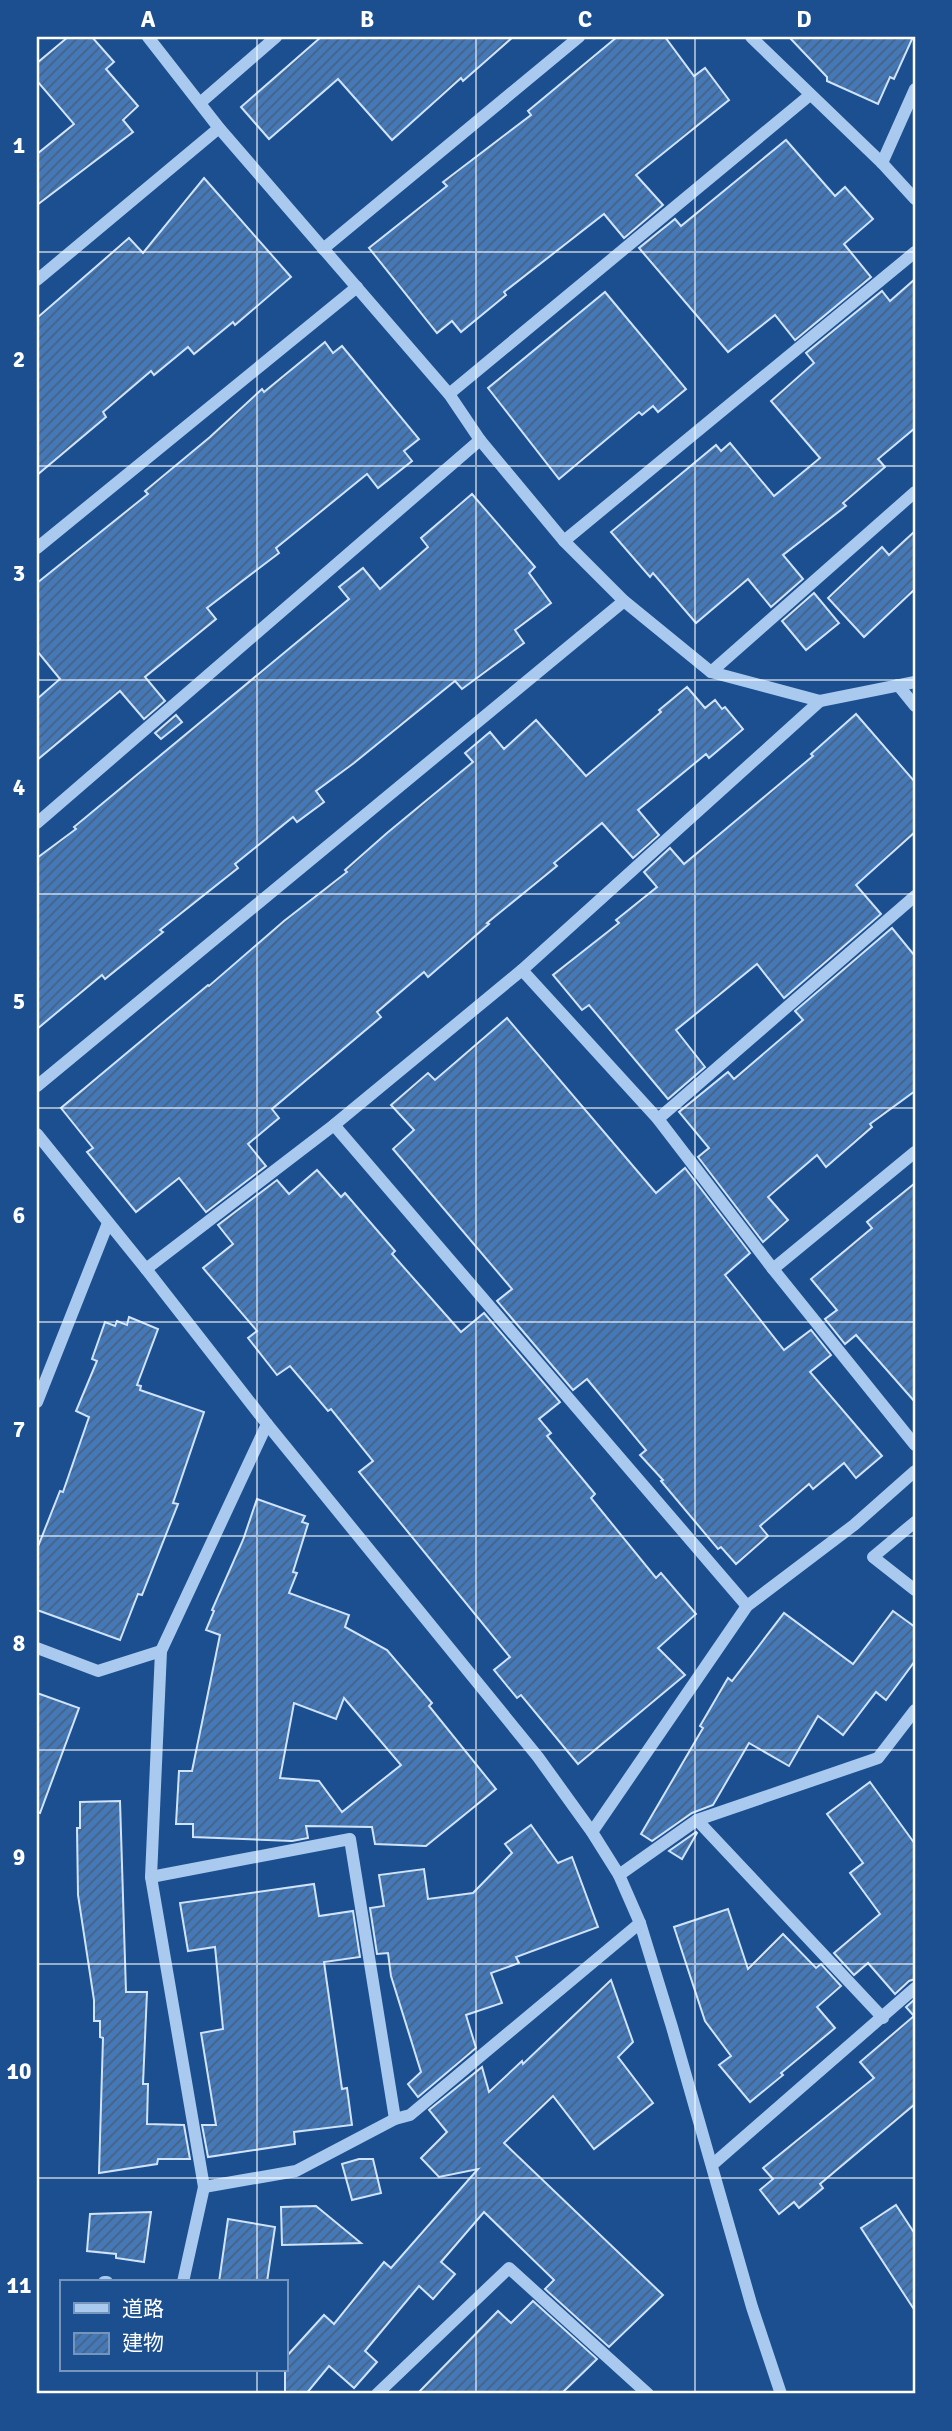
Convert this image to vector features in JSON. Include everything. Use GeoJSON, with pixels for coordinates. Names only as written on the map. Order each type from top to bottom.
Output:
{"type":"FeatureCollection","features":[{"type":"Feature","properties":{"kind":"street"},"geometry":{"type":"LineString","coordinates":[[148,37],[219,128],[449,394],[480,440],[564,541],[624,601],[711,672],[820,701],[915,682]]}},
{"type":"Feature","properties":{"kind":"street"},"geometry":{"type":"LineString","coordinates":[[200,103],[276,37]]}},
{"type":"Feature","properties":{"kind":"street"},"geometry":{"type":"LineString","coordinates":[[323,249],[579,37]]}},
{"type":"Feature","properties":{"kind":"street"},"geometry":{"type":"LineString","coordinates":[[751,37],[882,163],[915,199]]}},
{"type":"Feature","properties":{"kind":"street"},"geometry":{"type":"LineString","coordinates":[[882,163],[915,89]]}},
{"type":"Feature","properties":{"kind":"street"},"geometry":{"type":"LineString","coordinates":[[449,394],[810,95]]}},
{"type":"Feature","properties":{"kind":"street"},"geometry":{"type":"LineString","coordinates":[[37,280],[219,128]]}},
{"type":"Feature","properties":{"kind":"street"},"geometry":{"type":"LineString","coordinates":[[564,541],[915,252]]}},
{"type":"Feature","properties":{"kind":"street"},"geometry":{"type":"LineString","coordinates":[[37,548],[356,287]]}},
{"type":"Feature","properties":{"kind":"street"},"geometry":{"type":"LineString","coordinates":[[37,823],[480,440]]}},
{"type":"Feature","properties":{"kind":"street"},"geometry":{"type":"LineString","coordinates":[[711,672],[915,492]]}},
{"type":"Feature","properties":{"kind":"street"},"geometry":{"type":"LineString","coordinates":[[37,1086],[624,601]]}},
{"type":"Feature","properties":{"kind":"street"},"geometry":{"type":"LineString","coordinates":[[898,685],[915,706]]}},
{"type":"Feature","properties":{"kind":"street"},"geometry":{"type":"LineString","coordinates":[[146,1269],[334,1125],[522,970],[820,701]]}},
{"type":"Feature","properties":{"kind":"street"},"geometry":{"type":"LineString","coordinates":[[658,1119],[915,896]]}},
{"type":"Feature","properties":{"kind":"street"},"geometry":{"type":"LineString","coordinates":[[522,970],[658,1119],[773,1269],[915,1445]]}},
{"type":"Feature","properties":{"kind":"street"},"geometry":{"type":"LineString","coordinates":[[334,1125],[747,1606]]}},
{"type":"Feature","properties":{"kind":"street"},"geometry":{"type":"LineString","coordinates":[[37,1134],[267,1424],[538,1757],[619,1875],[640,1923],[752,2307],[781,2394]]}},
{"type":"Feature","properties":{"kind":"street"},"geometry":{"type":"LineString","coordinates":[[773,1269],[915,1152]]}},
{"type":"Feature","properties":{"kind":"street"},"geometry":{"type":"LineString","coordinates":[[37,1402],[108,1223]]}},
{"type":"Feature","properties":{"kind":"street"},"geometry":{"type":"LineString","coordinates":[[183,2280],[204,2187],[151,1877],[161,1651],[267,1424]]}},
{"type":"Feature","properties":{"kind":"street"},"geometry":{"type":"LineString","coordinates":[[592,1832],[747,1606],[854,1525],[915,1471]]}},
{"type":"Feature","properties":{"kind":"street"},"geometry":{"type":"LineString","coordinates":[[915,1522],[873,1557],[915,1590]]}},
{"type":"Feature","properties":{"kind":"street"},"geometry":{"type":"LineString","coordinates":[[37,1648],[97,1671],[161,1651]]}},
{"type":"Feature","properties":{"kind":"street"},"geometry":{"type":"LineString","coordinates":[[619,1875],[697,1821],[878,1758],[915,1710]]}},
{"type":"Feature","properties":{"kind":"street"},"geometry":{"type":"LineString","coordinates":[[697,1821],[883,2018]]}},
{"type":"Feature","properties":{"kind":"street"},"geometry":{"type":"LineString","coordinates":[[151,1877],[350,1839],[395,2119]]}},
{"type":"Feature","properties":{"kind":"street"},"geometry":{"type":"LineString","coordinates":[[204,2187],[296,2171],[395,2119],[410,2115],[640,1923]]}},
{"type":"Feature","properties":{"kind":"street"},"geometry":{"type":"LineString","coordinates":[[712,2165],[915,1988]]}},
{"type":"Feature","properties":{"kind":"street"},"geometry":{"type":"LineString","coordinates":[[377,2394],[509,2267],[648,2394]]}},
{"type":"Feature","properties":{"kind":"building"},"geometry":{"type":"Polygon","coordinates":[[[68,37],[92,37],[114,62],[106,69],[138,106],[123,120],[133,132],[37,205],[37,154],[74,124],[37,81],[37,63],[68,37]]]}},
{"type":"Feature","properties":{"kind":"building"},"geometry":{"type":"Polygon","coordinates":[[[321,37],[513,37],[463,81],[461,78],[392,140],[338,79],[269,139],[241,107],[321,37]]]}},
{"type":"Feature","properties":{"kind":"building"},"geometry":{"type":"Polygon","coordinates":[[[617,37],[665,37],[694,76],[705,68],[729,100],[636,175],[663,205],[624,238],[604,214],[504,292],[506,295],[461,332],[452,321],[437,333],[369,248],[447,186],[443,182],[531,115],[528,111],[617,37]]]}},
{"type":"Feature","properties":{"kind":"building"},"geometry":{"type":"Polygon","coordinates":[[[789,37],[913,37],[894,79],[890,77],[878,104],[827,81],[827,77],[789,37]]]}},
{"type":"Feature","properties":{"kind":"building"},"geometry":{"type":"Polygon","coordinates":[[[786,140],[835,196],[845,187],[873,219],[844,244],[871,277],[795,340],[775,315],[728,352],[639,248],[675,219],[681,226],[786,140]]]}},
{"type":"Feature","properties":{"kind":"building"},"geometry":{"type":"Polygon","coordinates":[[[204,178],[291,277],[235,325],[233,322],[194,354],[188,347],[154,375],[151,371],[103,412],[106,417],[37,475],[37,318],[129,238],[143,253],[204,178]]]}},
{"type":"Feature","properties":{"kind":"building"},"geometry":{"type":"Polygon","coordinates":[[[915,279],[915,428],[878,459],[885,467],[843,503],[846,506],[783,555],[803,579],[771,607],[748,579],[696,623],[653,573],[650,577],[611,532],[716,445],[721,451],[730,443],[774,496],[820,458],[771,401],[814,363],[806,353],[882,291],[890,301],[915,279]]]}},
{"type":"Feature","properties":{"kind":"building"},"geometry":{"type":"Polygon","coordinates":[[[605,292],[686,389],[658,412],[653,406],[642,415],[639,412],[559,479],[488,388],[605,292]]]}},
{"type":"Feature","properties":{"kind":"building"},"geometry":{"type":"Polygon","coordinates":[[[325,342],[333,353],[342,346],[419,439],[404,451],[412,461],[378,488],[367,474],[276,548],[279,553],[207,608],[216,619],[145,677],[165,701],[144,719],[120,691],[37,760],[37,699],[60,679],[37,651],[37,583],[148,494],[145,491],[262,389],[264,392],[325,342]]]}},
{"type":"Feature","properties":{"kind":"building"},"geometry":{"type":"Polygon","coordinates":[[[472,494],[535,567],[529,573],[551,603],[515,630],[524,643],[462,689],[455,681],[316,791],[324,802],[297,822],[293,817],[235,864],[238,868],[160,930],[163,932],[105,979],[102,975],[37,1029],[37,858],[76,829],[74,827],[349,599],[339,587],[363,568],[380,589],[428,547],[421,538],[472,494]]]}},
{"type":"Feature","properties":{"kind":"building"},"geometry":{"type":"Polygon","coordinates":[[[915,531],[915,589],[864,637],[828,598],[882,547],[889,555],[915,531]]]}},
{"type":"Feature","properties":{"kind":"building"},"geometry":{"type":"Polygon","coordinates":[[[814,593],[839,623],[806,650],[782,621],[814,593]]]}},
{"type":"Feature","properties":{"kind":"building"},"geometry":{"type":"Polygon","coordinates":[[[687,687],[705,708],[715,700],[722,709],[725,707],[743,729],[709,758],[706,754],[638,810],[659,835],[633,858],[602,823],[554,863],[557,866],[487,923],[489,924],[428,977],[424,972],[377,1012],[381,1017],[272,1109],[279,1118],[248,1144],[266,1166],[206,1212],[179,1178],[136,1212],[87,1152],[93,1148],[61,1108],[284,921],[347,872],[345,870],[387,833],[473,762],[465,753],[490,732],[504,749],[536,720],[586,776],[687,687]]]}},
{"type":"Feature","properties":{"kind":"building"},"geometry":{"type":"Polygon","coordinates":[[[856,714],[915,782],[915,832],[856,885],[881,914],[784,998],[757,964],[676,1030],[705,1067],[668,1099],[589,1005],[582,1010],[553,975],[619,923],[616,920],[657,887],[644,872],[670,848],[684,864],[813,756],[811,754],[856,714]]]}},
{"type":"Feature","properties":{"kind":"building"},"geometry":{"type":"Polygon","coordinates":[[[176,715],[182,722],[161,739],[155,733],[176,715]]]}},
{"type":"Feature","properties":{"kind":"building"},"geometry":{"type":"Polygon","coordinates":[[[892,928],[915,956],[915,1091],[870,1124],[872,1127],[826,1167],[817,1155],[768,1197],[788,1220],[763,1242],[698,1157],[709,1148],[679,1112],[728,1072],[734,1079],[803,1020],[795,1011],[892,928]]]}},
{"type":"Feature","properties":{"kind":"building"},"geometry":{"type":"Polygon","coordinates":[[[507,1018],[656,1193],[685,1168],[750,1253],[725,1275],[784,1350],[811,1330],[831,1355],[810,1372],[882,1456],[856,1478],[844,1463],[813,1489],[809,1484],[760,1526],[768,1536],[736,1564],[721,1547],[718,1549],[640,1455],[646,1450],[587,1379],[573,1390],[497,1301],[512,1289],[393,1149],[414,1130],[391,1105],[428,1073],[435,1080],[507,1018]]]}},
{"type":"Feature","properties":{"kind":"building"},"geometry":{"type":"Polygon","coordinates":[[[317,1170],[341,1197],[345,1193],[395,1251],[392,1254],[461,1332],[484,1313],[560,1402],[539,1419],[551,1433],[547,1436],[595,1494],[591,1498],[656,1578],[661,1573],[696,1614],[658,1648],[685,1675],[578,1764],[521,1695],[517,1698],[494,1670],[510,1657],[359,1472],[373,1461],[331,1409],[328,1411],[290,1366],[277,1375],[248,1338],[257,1331],[203,1268],[233,1244],[218,1225],[277,1180],[289,1194],[317,1170]]]}},
{"type":"Feature","properties":{"kind":"building"},"geometry":{"type":"Polygon","coordinates":[[[915,1183],[915,1402],[856,1335],[845,1344],[825,1319],[837,1310],[811,1279],[872,1228],[867,1222],[915,1183]]]}},
{"type":"Feature","properties":{"kind":"building"},"geometry":{"type":"Polygon","coordinates":[[[129,1317],[158,1329],[137,1385],[141,1386],[140,1390],[204,1412],[173,1503],[178,1504],[142,1595],[138,1594],[120,1640],[37,1610],[37,1549],[60,1491],[63,1492],[89,1417],[76,1411],[97,1361],[92,1359],[105,1322],[115,1326],[117,1321],[127,1325],[129,1317]]]}},
{"type":"Feature","properties":{"kind":"building"},"geometry":{"type":"Polygon","coordinates":[[[257,1499],[305,1516],[302,1522],[308,1524],[293,1572],[297,1573],[289,1593],[349,1615],[345,1627],[387,1650],[432,1703],[429,1706],[496,1789],[426,1846],[375,1844],[372,1827],[306,1826],[308,1838],[292,1841],[193,1837],[193,1824],[176,1824],[179,1771],[192,1771],[220,1635],[206,1630],[257,1499]],[[344,1698],[336,1719],[294,1703],[280,1778],[319,1781],[342,1812],[401,1765],[344,1698]]]}},
{"type":"Feature","properties":{"kind":"building"},"geometry":{"type":"Polygon","coordinates":[[[893,1611],[915,1627],[915,1661],[886,1700],[876,1692],[843,1735],[818,1716],[789,1766],[749,1743],[713,1805],[692,1813],[652,1841],[641,1834],[703,1728],[700,1726],[728,1678],[732,1681],[784,1613],[853,1664],[893,1611]]]}},
{"type":"Feature","properties":{"kind":"building"},"geometry":{"type":"Polygon","coordinates":[[[37,1693],[79,1708],[40,1813],[37,1812],[37,1693]]]}},
{"type":"Feature","properties":{"kind":"building"},"geometry":{"type":"Polygon","coordinates":[[[870,1782],[915,1844],[915,1979],[895,1994],[868,1963],[854,1975],[834,1953],[880,1914],[850,1873],[863,1863],[827,1814],[870,1782]]]}},
{"type":"Feature","properties":{"kind":"building"},"geometry":{"type":"Polygon","coordinates":[[[120,1801],[126,1992],[147,1992],[143,2084],[148,2084],[147,2124],[184,2125],[190,2159],[158,2159],[157,2164],[99,2173],[103,2038],[100,2037],[100,2021],[94,2021],[94,2000],[78,1895],[77,1828],[80,1828],[80,1802],[120,1801]]]}},
{"type":"Feature","properties":{"kind":"building"},"geometry":{"type":"Polygon","coordinates":[[[531,1825],[558,1863],[572,1857],[598,1927],[516,1957],[519,1963],[491,1973],[502,2003],[466,2015],[476,2048],[418,2097],[408,2084],[421,2072],[391,1976],[388,1953],[377,1954],[370,1908],[384,1906],[379,1875],[424,1869],[428,1899],[473,1893],[512,1853],[505,1844],[531,1825]]]}},
{"type":"Feature","properties":{"kind":"building"},"geometry":{"type":"Polygon","coordinates":[[[696,1832],[682,1859],[669,1851],[696,1832]]]}},
{"type":"Feature","properties":{"kind":"building"},"geometry":{"type":"Polygon","coordinates":[[[314,1884],[319,1916],[353,1911],[360,1957],[324,1962],[342,2089],[347,2088],[352,2125],[294,2132],[295,2144],[208,2157],[202,2125],[216,2125],[201,2033],[223,2029],[215,1947],[188,1951],[180,1903],[314,1884]]]}},
{"type":"Feature","properties":{"kind":"building"},"geometry":{"type":"Polygon","coordinates":[[[728,1909],[748,1969],[783,1934],[816,1968],[821,1964],[841,1986],[817,2007],[835,2028],[750,2102],[719,2065],[731,2056],[705,2021],[674,1927],[728,1909]]]}},
{"type":"Feature","properties":{"kind":"building"},"geometry":{"type":"Polygon","coordinates":[[[611,1980],[633,2042],[618,2057],[653,2103],[594,2149],[553,2096],[504,2143],[663,2295],[609,2347],[545,2289],[554,2280],[484,2212],[441,2262],[455,2274],[433,2299],[419,2286],[365,2351],[377,2362],[354,2388],[329,2366],[306,2394],[285,2394],[287,2356],[324,2315],[334,2324],[384,2262],[391,2268],[478,2169],[439,2177],[421,2158],[447,2132],[429,2110],[482,2067],[489,2092],[522,2061],[523,2064],[611,1980]]]}},
{"type":"Feature","properties":{"kind":"building"},"geometry":{"type":"Polygon","coordinates":[[[915,1999],[915,2104],[820,2184],[823,2188],[799,2208],[794,2202],[779,2214],[760,2190],[773,2179],[763,2168],[874,2078],[860,2062],[914,2016],[906,2007],[915,1999]]]}},
{"type":"Feature","properties":{"kind":"building"},"geometry":{"type":"Polygon","coordinates":[[[359,2159],[373,2159],[381,2193],[352,2200],[342,2164],[359,2159]]]}},
{"type":"Feature","properties":{"kind":"building"},"geometry":{"type":"Polygon","coordinates":[[[896,2205],[915,2234],[915,2311],[861,2228],[896,2205]]]}},
{"type":"Feature","properties":{"kind":"building"},"geometry":{"type":"Polygon","coordinates":[[[316,2206],[361,2243],[282,2245],[281,2207],[316,2206]]]}},
{"type":"Feature","properties":{"kind":"building"},"geometry":{"type":"Polygon","coordinates":[[[151,2212],[144,2262],[116,2258],[116,2254],[87,2251],[90,2214],[151,2212]]]}},
{"type":"Feature","properties":{"kind":"building"},"geometry":{"type":"Polygon","coordinates":[[[228,2219],[275,2227],[267,2280],[219,2280],[228,2219]]]}},
{"type":"Feature","properties":{"kind":"building"},"geometry":{"type":"Polygon","coordinates":[[[533,2301],[597,2359],[561,2394],[417,2394],[498,2311],[511,2323],[533,2301]]]}}]}
